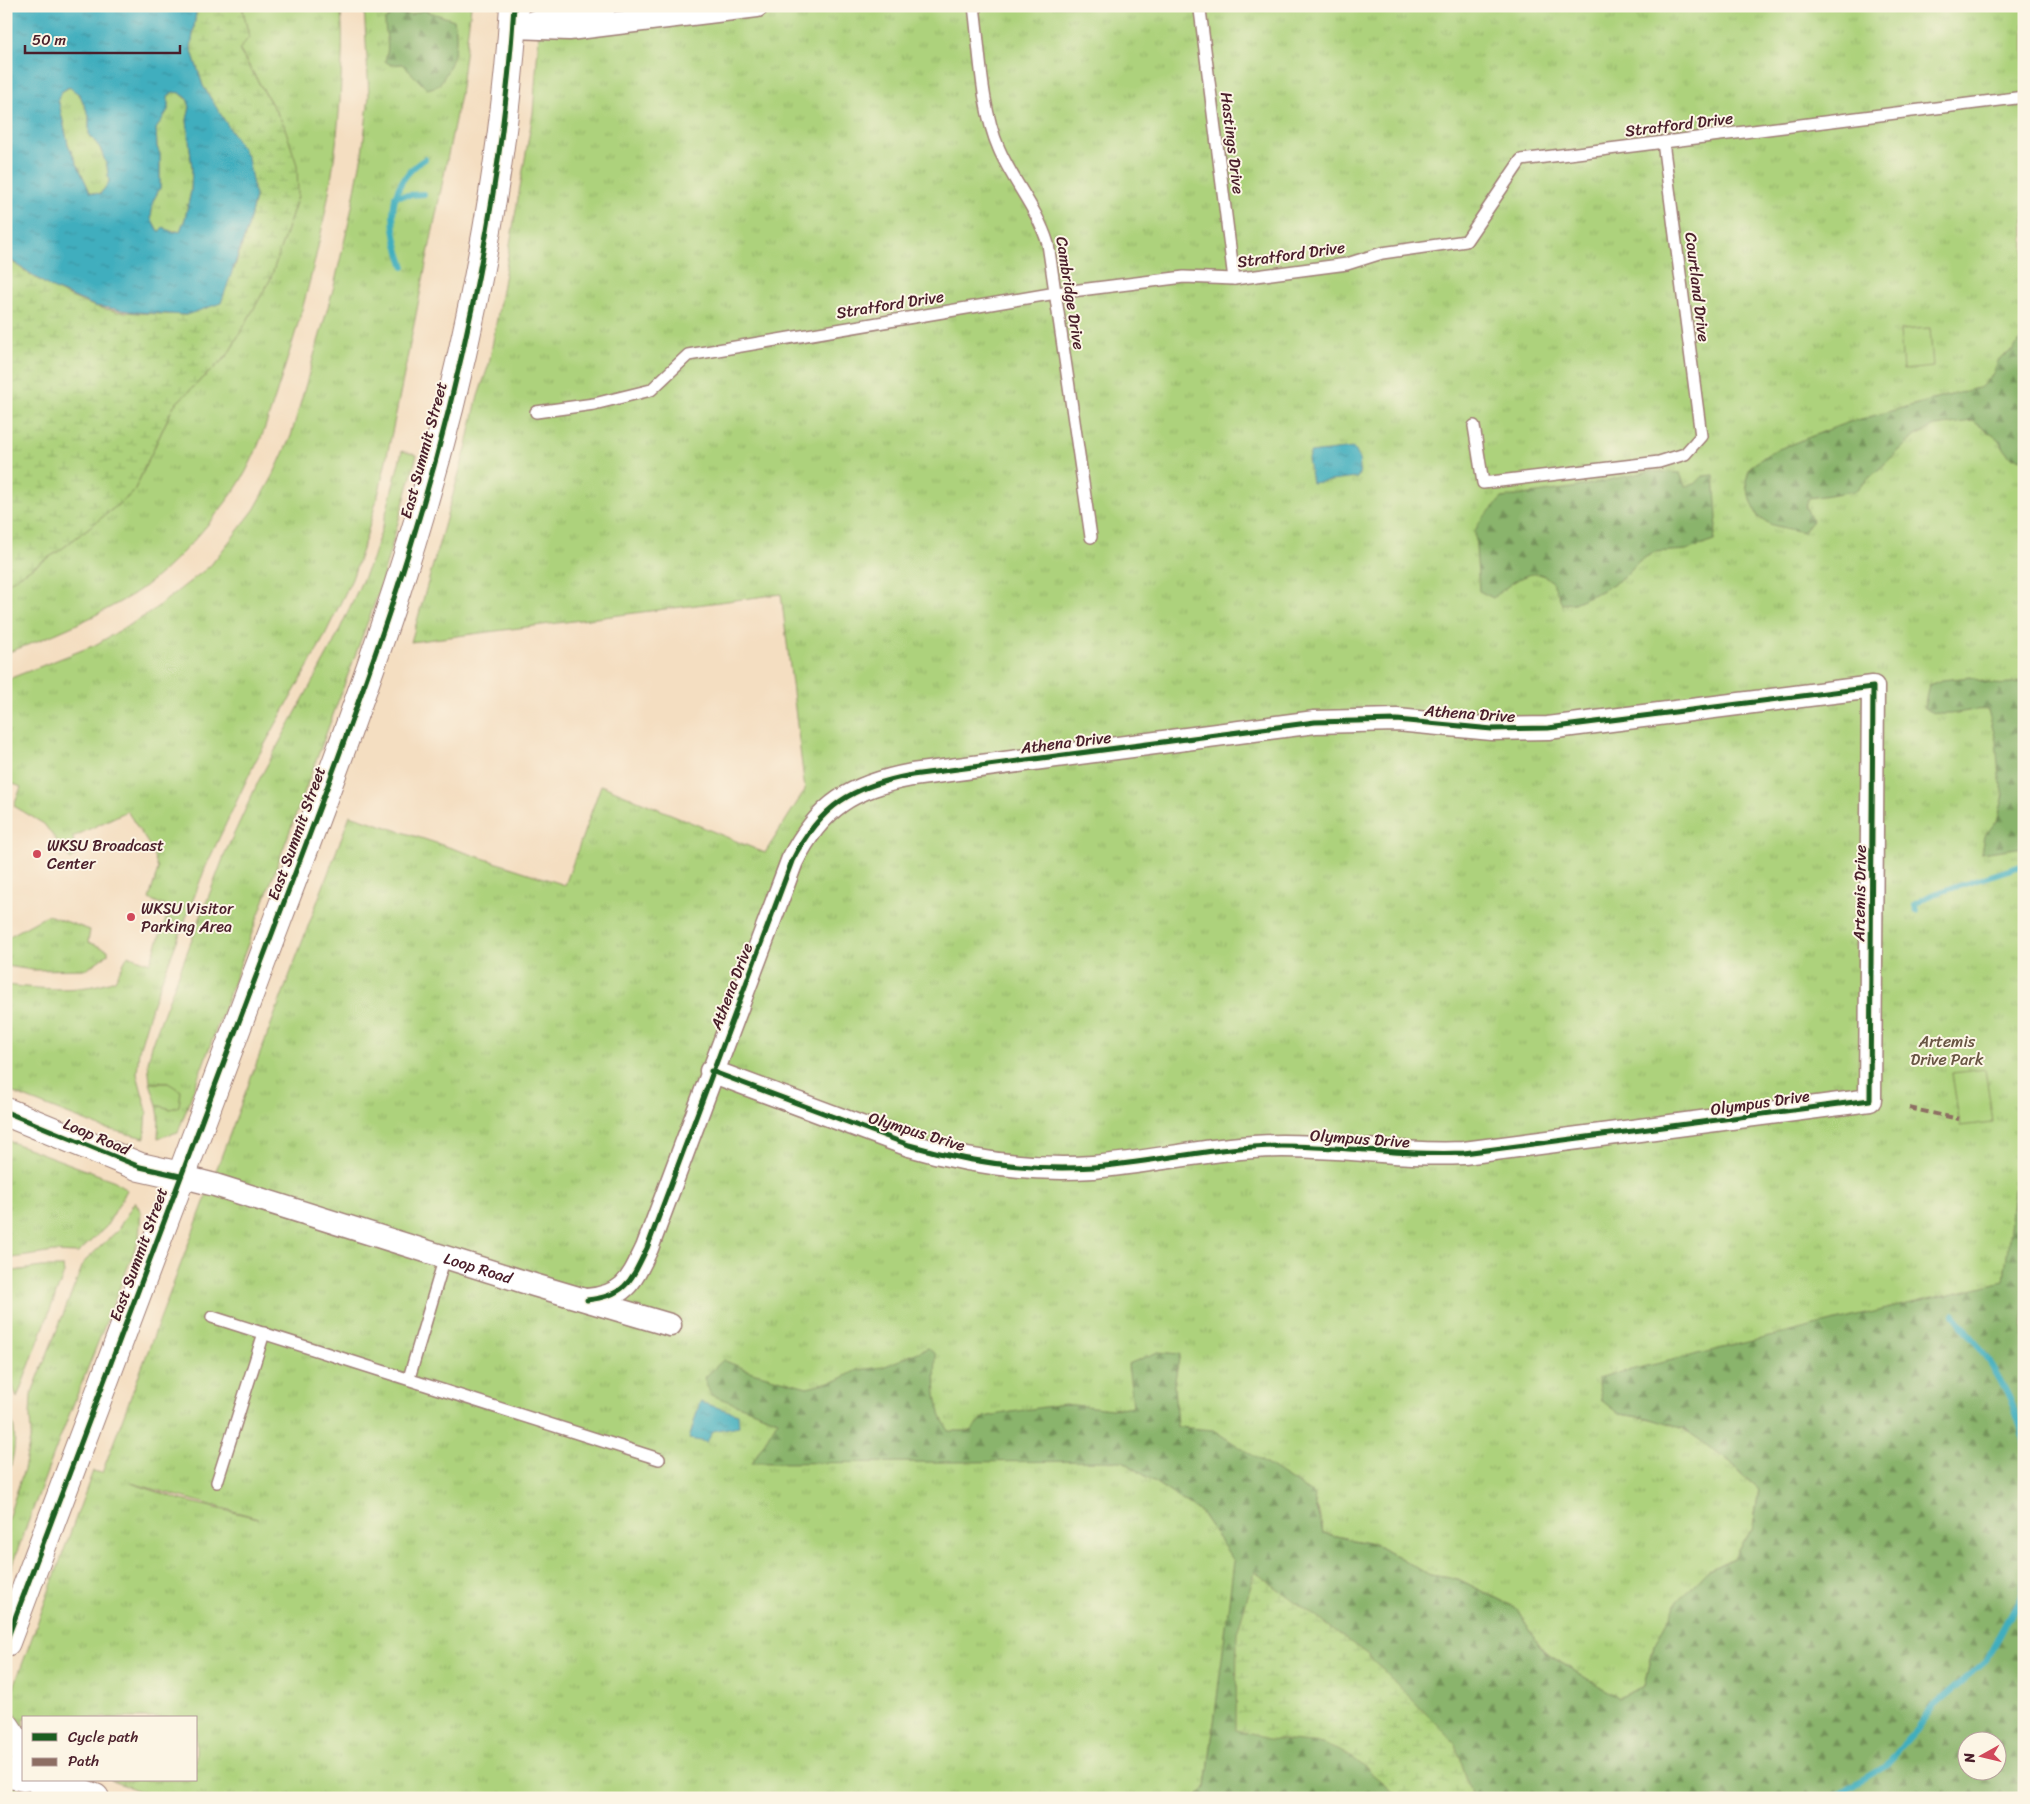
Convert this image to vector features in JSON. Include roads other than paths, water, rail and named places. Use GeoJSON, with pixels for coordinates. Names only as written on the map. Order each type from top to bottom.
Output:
{"type":"FeatureCollection","features":[{"type":"Feature","properties":{"kind":"main road","name":"East Summit Street"},"geometry":{"type":"LineString","coordinates":[[6,1642],[362,693],[398,585],[446,420],[466,332],[487,222],[501,126],[513,17]]}},
{"type":"Feature","properties":{"kind":"main road","name":"Loop Road"},"geometry":{"type":"LineString","coordinates":[[6,1112],[140,1168],[180,1176]]}},
{"type":"Feature","properties":{"kind":"main road"},"geometry":{"type":"LineString","coordinates":[[6,1726],[22,1751]]}},
{"type":"Feature","properties":{"kind":"main road"},"geometry":{"type":"LineString","coordinates":[[6,1773],[22,1777]]}},
{"type":"Feature","properties":{"kind":"main road"},"geometry":{"type":"LineString","coordinates":[[61,1784],[95,1798]]}},
{"type":"Feature","properties":{"kind":"street"},"geometry":{"type":"LineString","coordinates":[[513,17],[605,6]]}},
{"type":"Feature","properties":{"kind":"street"},"geometry":{"type":"LineString","coordinates":[[513,17],[569,29],[757,6]]}},
{"type":"Feature","properties":{"kind":"street","name":"Athena Drive"},"geometry":{"type":"LineString","coordinates":[[586,1300],[607,1298],[616,1293],[628,1283],[638,1268],[799,846],[819,820],[832,808],[861,788],[883,781],[957,769],[1315,722],[1397,720],[1492,729],[1548,728],[1873,687]]}},
{"type":"Feature","properties":{"kind":"street","name":"Artemis Drive"},"geometry":{"type":"LineString","coordinates":[[1870,1100],[1873,687]]}},
{"type":"Feature","properties":{"kind":"street","name":"Olympus Drive"},"geometry":{"type":"LineString","coordinates":[[712,1071],[910,1145],[941,1154],[980,1162],[1050,1168],[1094,1167],[1281,1146],[1404,1154],[1464,1153],[1870,1100]]}},
{"type":"Feature","properties":{"kind":"street","name":"Loop Road"},"geometry":{"type":"LineString","coordinates":[[180,1176],[670,1325]]}},
{"type":"Feature","properties":{"kind":"lane","name":"Cambridge Drive"},"geometry":{"type":"LineString","coordinates":[[974,6],[991,129],[999,150],[1042,225],[1048,244],[1091,537]]}},
{"type":"Feature","properties":{"kind":"lane","name":"Hastings Drive"},"geometry":{"type":"LineString","coordinates":[[1200,10],[1234,279]]}},
{"type":"Feature","properties":{"kind":"lane","name":"Stratford Drive"},"geometry":{"type":"LineString","coordinates":[[536,412],[594,404],[651,390],[688,355],[1056,293],[1184,277],[1234,279],[1347,264],[1382,253],[1466,241],[1521,160],[2024,96]]}},
{"type":"Feature","properties":{"kind":"lane","name":"Courtland Drive"},"geometry":{"type":"LineString","coordinates":[[1474,426],[1483,483],[1659,462],[1685,454],[1701,436],[1663,142]]}},
{"type":"Feature","properties":{"kind":"lane"},"geometry":{"type":"LineString","coordinates":[[409,1378],[445,1257]]}},
{"type":"Feature","properties":{"kind":"lane"},"geometry":{"type":"LineString","coordinates":[[212,1316],[659,1459]]}},
{"type":"Feature","properties":{"kind":"lane"},"geometry":{"type":"LineString","coordinates":[[217,1482],[264,1333]]}},
{"type":"Feature","properties":{"kind":"water"},"geometry":{"type":"Polygon","coordinates":[[[6,6],[197,6],[191,48],[203,86],[248,158],[255,197],[248,227],[221,303],[186,315],[135,312],[95,306],[50,287],[6,257],[6,6]],[[69,87],[61,92],[58,99],[68,144],[90,192],[100,194],[109,183],[107,166],[100,148],[89,134],[89,116],[80,95],[69,87]],[[173,92],[168,96],[168,110],[156,129],[157,147],[160,154],[160,188],[153,201],[151,218],[158,231],[163,227],[172,232],[180,231],[185,219],[191,191],[192,168],[187,120],[190,107],[187,98],[180,93],[173,92]]]}},
{"type":"Feature","properties":{"kind":"water"},"geometry":{"type":"Polygon","coordinates":[[[1353,448],[1360,463],[1357,478],[1312,483],[1308,459],[1310,453],[1353,448]]]}},
{"type":"Feature","properties":{"kind":"water"},"geometry":{"type":"Polygon","coordinates":[[[700,1402],[738,1414],[739,1426],[713,1431],[707,1442],[689,1439],[700,1402]]]}},
{"type":"Feature","properties":{"kind":"waterway"},"geometry":{"type":"LineString","coordinates":[[404,267],[395,236],[393,207],[402,181],[412,169],[425,159]]}},
{"type":"Feature","properties":{"kind":"waterway"},"geometry":{"type":"LineString","coordinates":[[395,196],[424,194]]}},
{"type":"Feature","properties":{"kind":"waterway"},"geometry":{"type":"LineString","coordinates":[[1916,911],[1915,904],[1931,895],[2024,865]]}},
{"type":"Feature","properties":{"kind":"waterway"},"geometry":{"type":"LineString","coordinates":[[1954,1315],[1998,1376],[2015,1411],[2024,1445]]}},
{"type":"Feature","properties":{"kind":"waterway"},"geometry":{"type":"LineString","coordinates":[[1832,1798],[1885,1766],[1917,1730],[1934,1706],[1986,1661],[2023,1593],[2024,1581]]}},
{"type":"Feature","properties":{"kind":"place","name":"WKSU Broadcast Center"},"geometry":{"type":"Point","coordinates":[37,854]}},
{"type":"Feature","properties":{"kind":"place","name":"WKSU Visitor Parking Area"},"geometry":{"type":"Point","coordinates":[131,917]}},
{"type":"Feature","properties":{"kind":"park label","name":"Artemis Drive Park"},"geometry":{"type":"Point","coordinates":[1947,1050]}}]}
